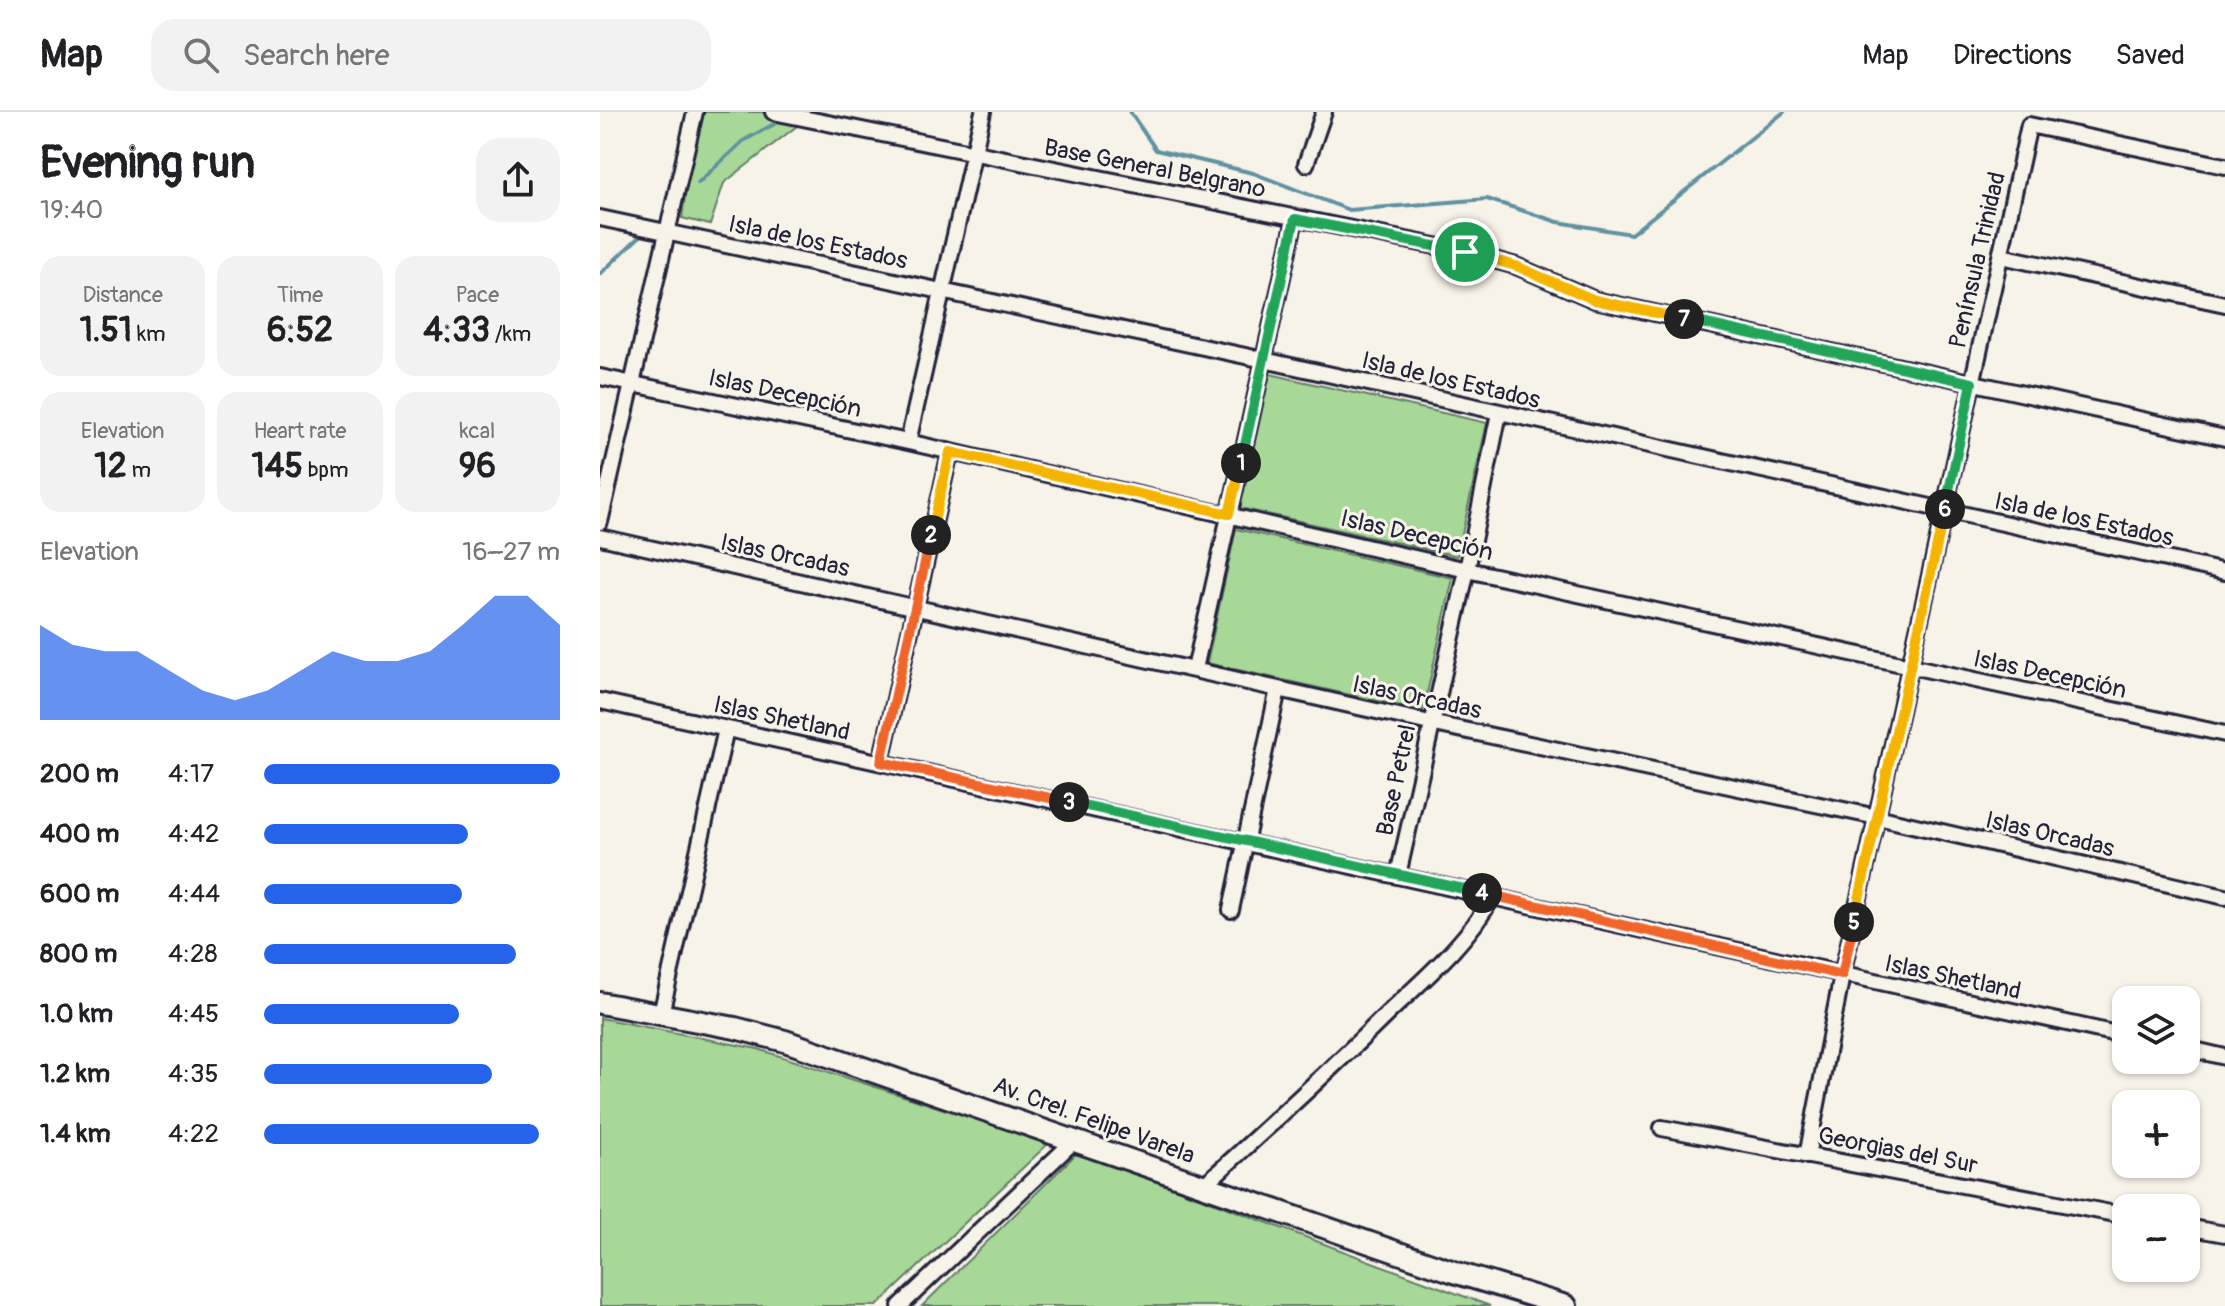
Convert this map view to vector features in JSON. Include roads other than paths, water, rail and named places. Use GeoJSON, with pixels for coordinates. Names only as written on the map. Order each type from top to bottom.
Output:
{"type":"FeatureCollection","features":[{"type":"Feature","properties":{"kind":"main road","name":"Av. Crel. Felipe Varela"},"geometry":{"type":"LineString","coordinates":[[600,1003],[785,1041],[1514,1292],[1566,1306]]}},
{"type":"Feature","properties":{"kind":"street"},"geometry":{"type":"LineString","coordinates":[[600,522],[695,112]]}},
{"type":"Feature","properties":{"kind":"street","name":"Base General Belgrano"},"geometry":{"type":"LineString","coordinates":[[773,112],[1465,252],[1516,266],[1595,300],[2225,438]]}},
{"type":"Feature","properties":{"kind":"street"},"geometry":{"type":"LineString","coordinates":[[908,442],[983,112]]}},
{"type":"Feature","properties":{"kind":"street"},"geometry":{"type":"LineString","coordinates":[[1306,164],[1324,112]]}},
{"type":"Feature","properties":{"kind":"street","name":"Península Trinidad"},"geometry":{"type":"LineString","coordinates":[[1807,1156],[1842,975],[2029,125],[2225,166]]}},
{"type":"Feature","properties":{"kind":"street","name":"Isla de los Estados"},"geometry":{"type":"LineString","coordinates":[[600,218],[1264,360],[2225,572]]}},
{"type":"Feature","properties":{"kind":"street"},"geometry":{"type":"LineString","coordinates":[[1195,669],[1295,219]]}},
{"type":"Feature","properties":{"kind":"street"},"geometry":{"type":"LineString","coordinates":[[2001,256],[2225,304]]}},
{"type":"Feature","properties":{"kind":"street","name":"Islas Decepción"},"geometry":{"type":"LineString","coordinates":[[600,377],[908,442],[1467,570],[2225,734]]}},
{"type":"Feature","properties":{"kind":"street","name":"Base Petrel"},"geometry":{"type":"LineString","coordinates":[[1398,875],[1499,413]]}},
{"type":"Feature","properties":{"kind":"street"},"geometry":{"type":"LineString","coordinates":[[881,762],[950,452]]}},
{"type":"Feature","properties":{"kind":"street","name":"Islas Orcadas"},"geometry":{"type":"LineString","coordinates":[[600,537],[1430,723],[1877,817],[2225,897]]}},
{"type":"Feature","properties":{"kind":"street"},"geometry":{"type":"LineString","coordinates":[[1231,910],[1278,689]]}},
{"type":"Feature","properties":{"kind":"street","name":"Islas Shetland"},"geometry":{"type":"LineString","coordinates":[[600,701],[2112,1033]]}},
{"type":"Feature","properties":{"kind":"street"},"geometry":{"type":"LineString","coordinates":[[661,1014],[726,729]]}},
{"type":"Feature","properties":{"kind":"street"},"geometry":{"type":"LineString","coordinates":[[1203,1186],[1439,965],[1472,931],[1493,896]]}},
{"type":"Feature","properties":{"kind":"street"},"geometry":{"type":"LineString","coordinates":[[2200,1051],[2225,1057]]}},
{"type":"Feature","properties":{"kind":"street","name":"Georgias del Sur"},"geometry":{"type":"LineString","coordinates":[[1662,1128],[2112,1213]]}},
{"type":"Feature","properties":{"kind":"street"},"geometry":{"type":"LineString","coordinates":[[900,1306],[1075,1140]]}},
{"type":"Feature","properties":{"kind":"street"},"geometry":{"type":"LineString","coordinates":[[2200,1230],[2225,1234]]}},
{"type":"Feature","properties":{"kind":"waterway"},"geometry":{"type":"LineString","coordinates":[[1130,112],[1156,150],[1253,173],[1349,210],[1487,199],[1558,222],[1631,234],[1784,112]]}},
{"type":"Feature","properties":{"kind":"waterway"},"geometry":{"type":"LineString","coordinates":[[698,183],[743,141],[776,123]]}},
{"type":"Feature","properties":{"kind":"waterway"},"geometry":{"type":"LineString","coordinates":[[600,274],[639,237]]}}]}
